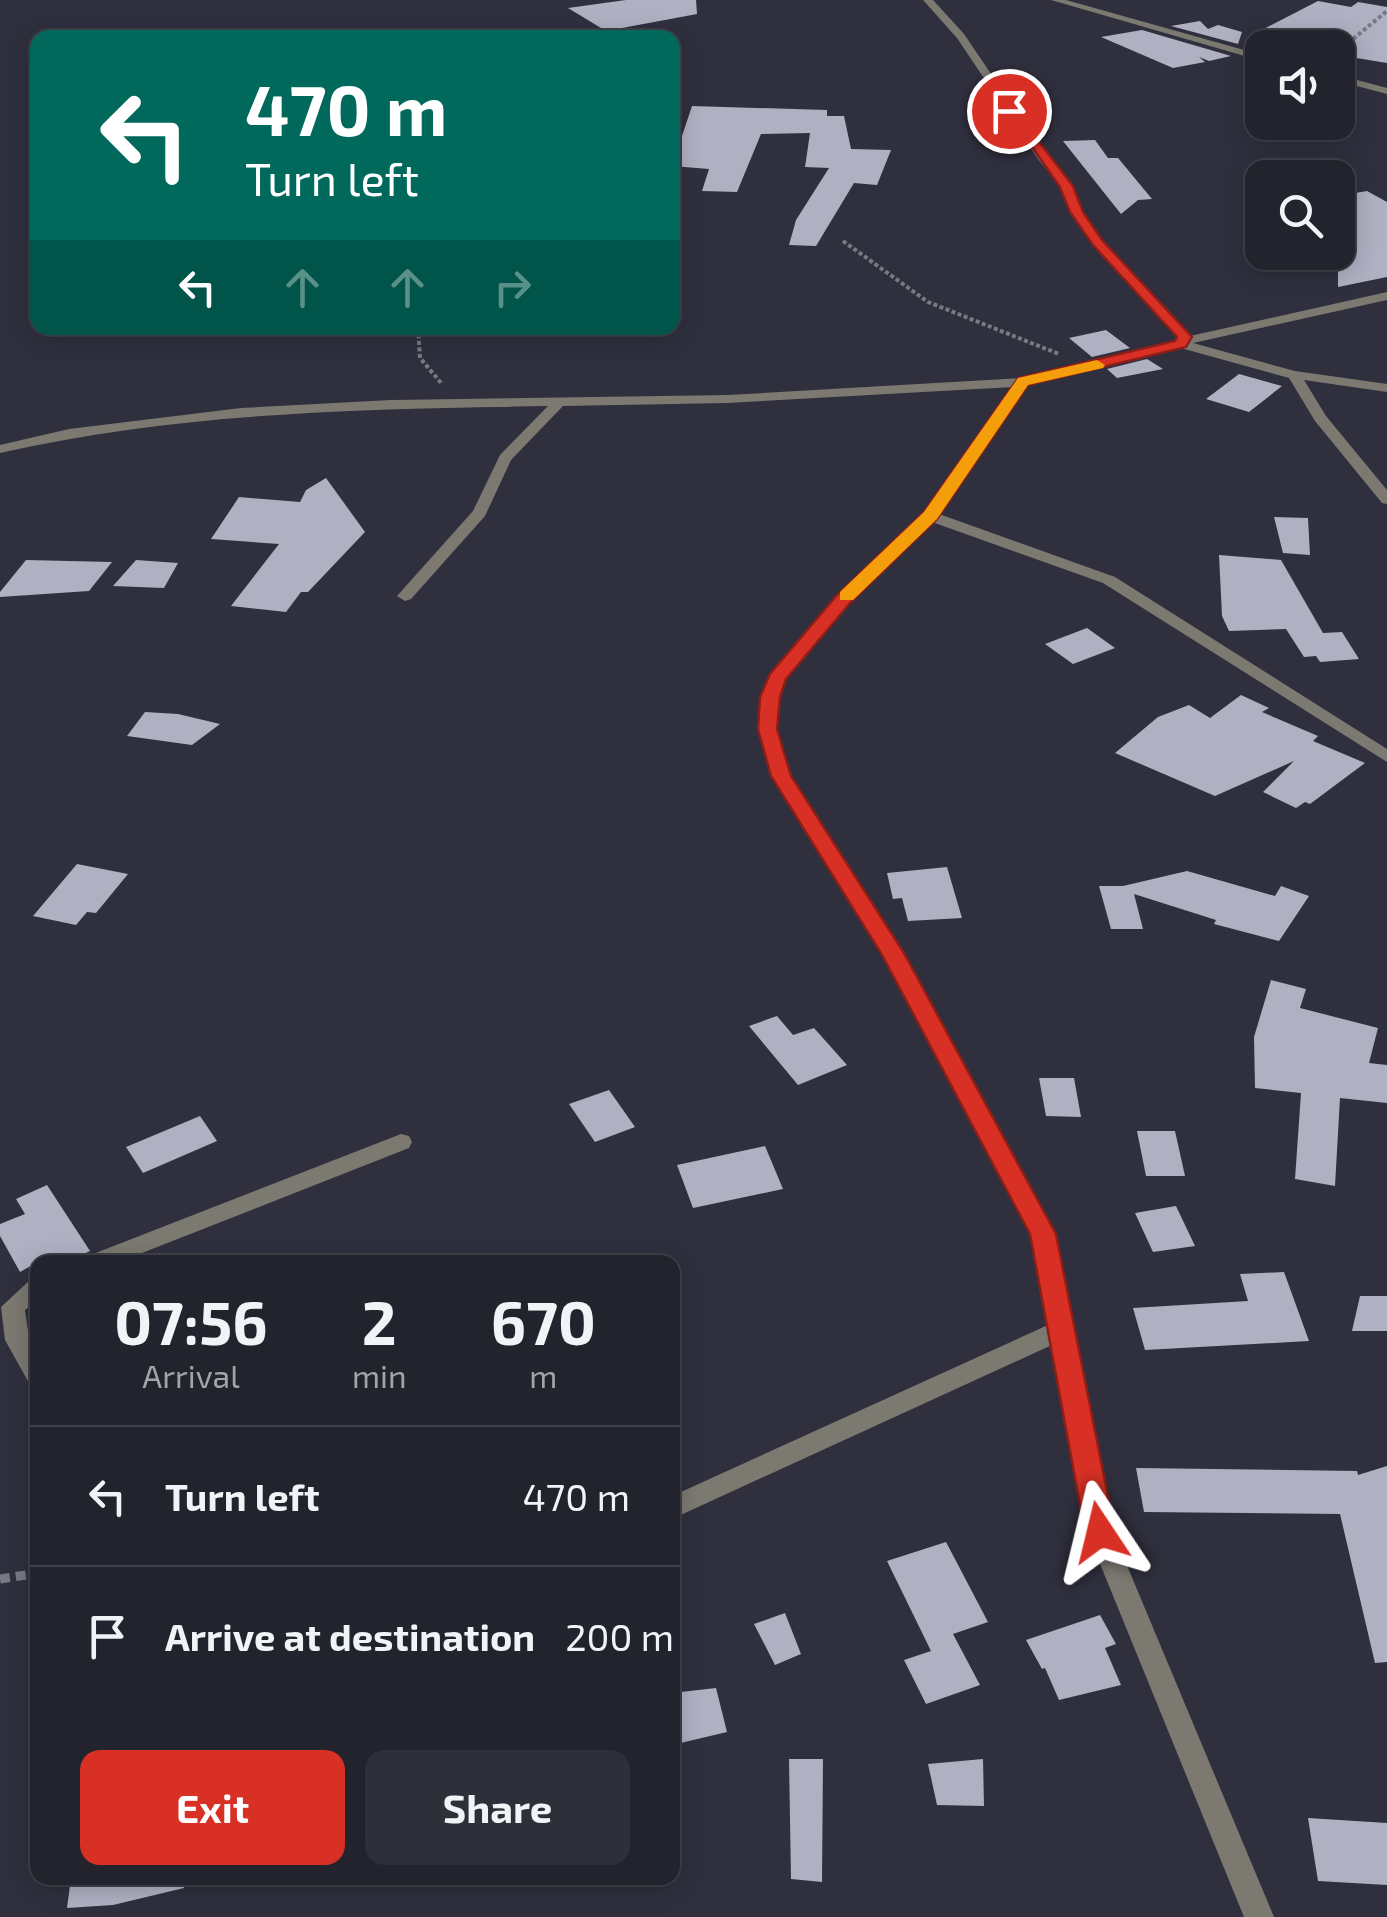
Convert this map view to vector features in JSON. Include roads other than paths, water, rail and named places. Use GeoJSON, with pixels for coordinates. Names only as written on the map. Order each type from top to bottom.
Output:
{"type":"FeatureCollection","features":[{"type":"Feature","properties":{"kind":"street"},"geometry":{"type":"LineString","coordinates":[[928,0],[962,36],[1042,157],[1066,186],[1076,212],[1098,242],[1184,337],[1180,344]]}},
{"type":"Feature","properties":{"kind":"street"},"geometry":{"type":"LineString","coordinates":[[1056,0],[1245,53]]}},
{"type":"Feature","properties":{"kind":"street"},"geometry":{"type":"LineString","coordinates":[[1355,83],[1387,91]]}},
{"type":"Feature","properties":{"kind":"street"},"geometry":{"type":"LineString","coordinates":[[0,449],[69,433],[241,412],[728,398],[1023,382],[1387,296]]}},
{"type":"Feature","properties":{"kind":"street"},"geometry":{"type":"LineString","coordinates":[[1180,344],[1294,376],[1387,388]]}},
{"type":"Feature","properties":{"kind":"street"},"geometry":{"type":"LineString","coordinates":[[1294,376],[1320,418],[1387,500]]}},
{"type":"Feature","properties":{"kind":"street"},"geometry":{"type":"LineString","coordinates":[[1023,382],[930,516],[844,599],[777,678],[770,697],[768,729],[781,776],[892,953],[1043,1234],[1100,1532],[1259,1917]]}},
{"type":"Feature","properties":{"kind":"street"},"geometry":{"type":"LineString","coordinates":[[405,596],[480,513],[506,458],[561,400]]}},
{"type":"Feature","properties":{"kind":"street"},"geometry":{"type":"LineString","coordinates":[[930,516],[1110,580],[1294,694],[1387,757]]}},
{"type":"Feature","properties":{"kind":"street"},"geometry":{"type":"LineString","coordinates":[[114,1255],[401,1142]]}},
{"type":"Feature","properties":{"kind":"street"},"geometry":{"type":"LineString","coordinates":[[30,1292],[12,1306],[17,1340],[30,1362]]}},
{"type":"Feature","properties":{"kind":"street"},"geometry":{"type":"LineString","coordinates":[[680,1504],[1062,1329]]}}]}
